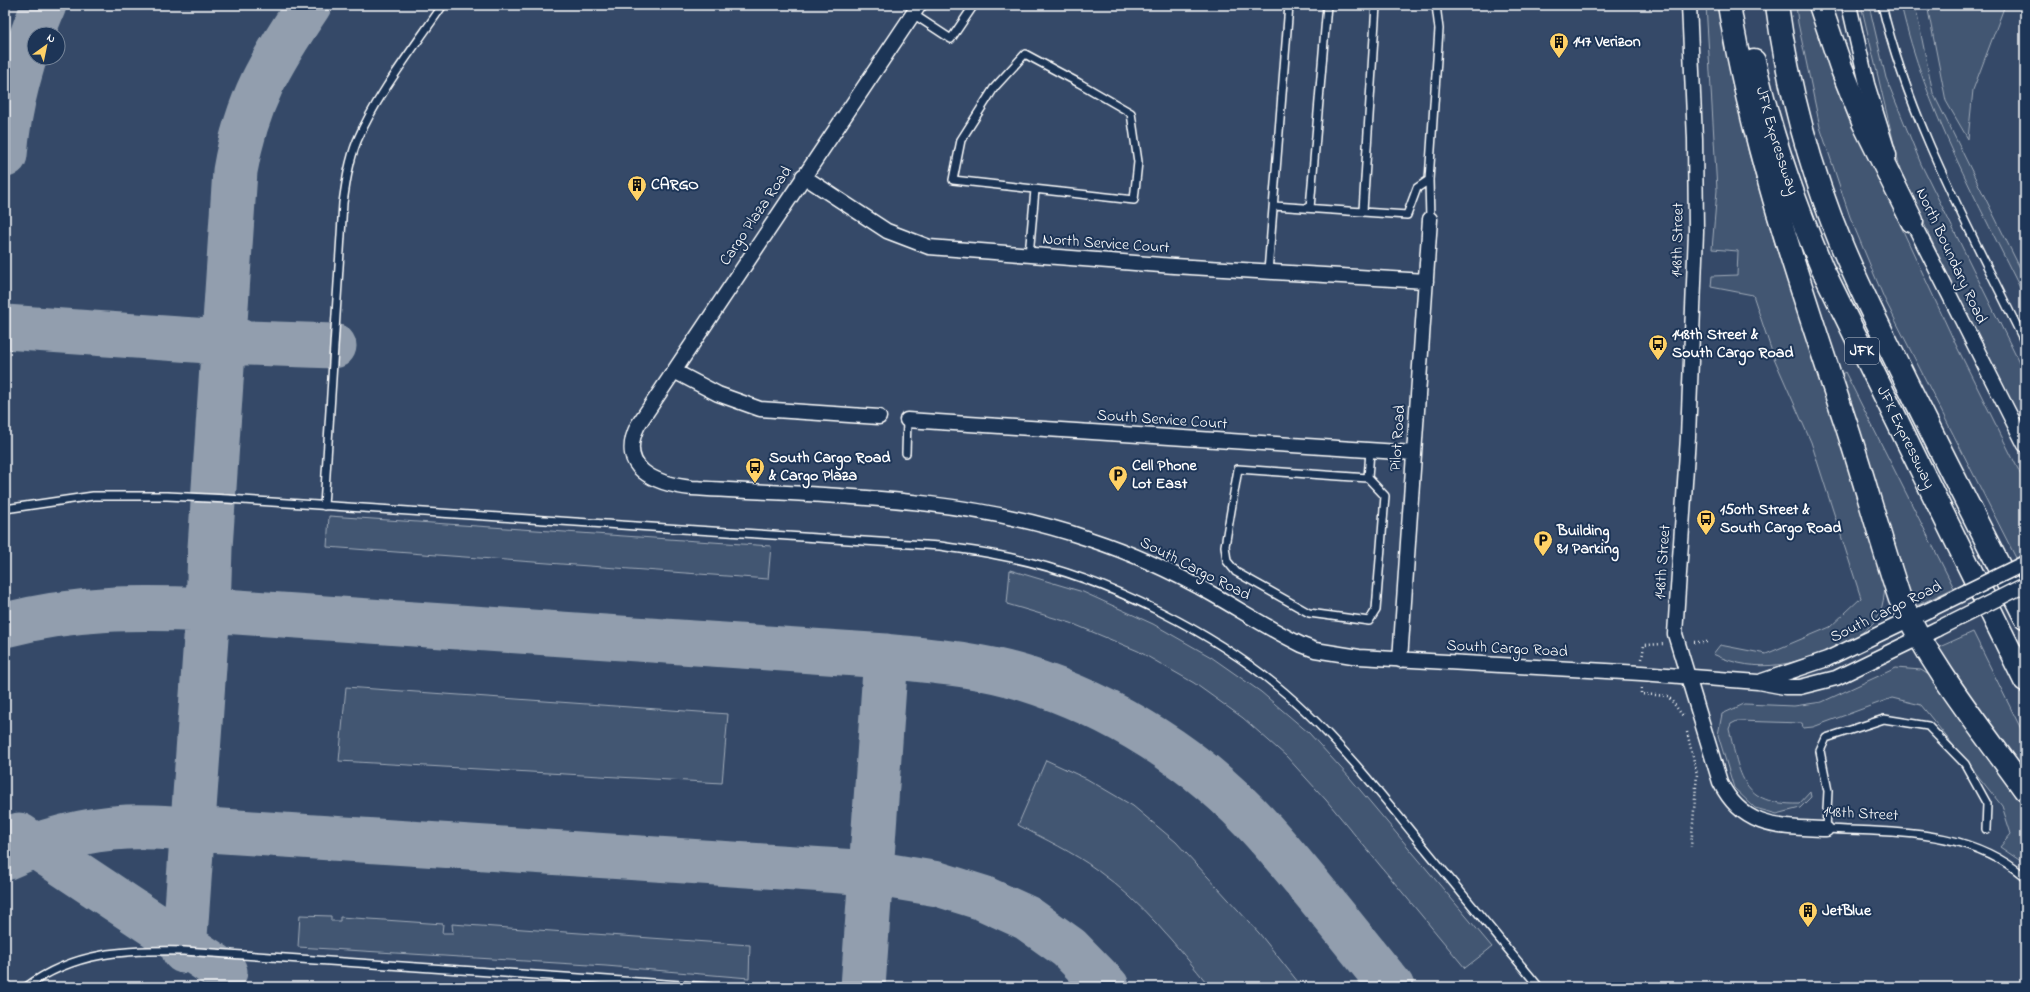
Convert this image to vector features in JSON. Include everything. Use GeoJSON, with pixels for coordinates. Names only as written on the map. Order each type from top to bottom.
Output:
{"type":"FeatureCollection","features":[{"type":"Feature","properties":{"kind":"highway"},"geometry":{"type":"LineString","coordinates":[[1729,5],[1746,95],[1785,236],[1896,585],[1924,624],[1937,665],[2025,790]]}},
{"type":"Feature","properties":{"kind":"highway","name":"JFK Expressway"},"geometry":{"type":"LineString","coordinates":[[1743,5],[1754,62],[1770,123],[1789,182],[1813,246],[1849,324],[2025,681]]}},
{"type":"Feature","properties":{"kind":"highway","name":"JFK Expressway"},"geometry":{"type":"LineString","coordinates":[[1777,5],[1788,69],[1802,130],[1820,188],[1842,246],[1922,412],[2025,616]]}},
{"type":"Feature","properties":{"kind":"highway"},"geometry":{"type":"LineString","coordinates":[[1820,5],[1841,67],[1863,122],[1912,221]]}},
{"type":"Feature","properties":{"kind":"street","name":"148th Street"},"geometry":{"type":"LineString","coordinates":[[1689,5],[1695,139],[1696,232],[1688,437],[1676,634],[1720,782],[1731,801],[1745,815],[1762,823],[1783,827],[1826,829]]}},
{"type":"Feature","properties":{"kind":"street","name":"North Boundary Road"},"geometry":{"type":"LineString","coordinates":[[1849,5],[1867,84],[1886,148],[1912,221],[2025,445]]}},
{"type":"Feature","properties":{"kind":"street","name":"Cargo Plaza Road"},"geometry":{"type":"LineString","coordinates":[[632,451],[632,442],[636,429],[803,176],[916,9]]}},
{"type":"Feature","properties":{"kind":"street","name":"North Service Court"},"geometry":{"type":"LineString","coordinates":[[803,176],[887,231],[919,245],[942,249],[1268,272],[1426,281]]}},
{"type":"Feature","properties":{"kind":"street","name":"Pilot Road"},"geometry":{"type":"LineString","coordinates":[[1400,660],[1430,219]]}},
{"type":"Feature","properties":{"kind":"street"},"geometry":{"type":"LineString","coordinates":[[674,371],[718,394],[760,409],[879,417]]}},
{"type":"Feature","properties":{"kind":"street","name":"South Service Court"},"geometry":{"type":"LineString","coordinates":[[907,420],[1414,453]]}},
{"type":"Feature","properties":{"kind":"street","name":"South Cargo Road"},"geometry":{"type":"LineString","coordinates":[[632,451],[637,466],[643,472],[651,478],[669,485],[692,488],[935,504],[986,512],[1039,523],[1090,539],[1158,566],[1206,591],[1289,638],[1315,650],[1342,655],[1400,660],[1641,673],[1758,682],[1793,687],[1826,682],[2025,563]]}},
{"type":"Feature","properties":{"kind":"street","name":"South Cargo Road"},"geometry":{"type":"LineString","coordinates":[[1758,682],[1827,660],[2025,585]]}},
{"type":"Feature","properties":{"kind":"lane"},"geometry":{"type":"LineString","coordinates":[[324,506],[343,210],[350,166],[365,124],[443,5]]}},
{"type":"Feature","properties":{"kind":"lane"},"geometry":{"type":"LineString","coordinates":[[916,9],[951,39],[974,5]]}},
{"type":"Feature","properties":{"kind":"lane"},"geometry":{"type":"LineString","coordinates":[[1268,272],[1288,5]]}},
{"type":"Feature","properties":{"kind":"lane"},"geometry":{"type":"LineString","coordinates":[[1310,208],[1327,5]]}},
{"type":"Feature","properties":{"kind":"lane"},"geometry":{"type":"LineString","coordinates":[[1363,211],[1376,5]]}},
{"type":"Feature","properties":{"kind":"lane"},"geometry":{"type":"LineString","coordinates":[[1430,219],[1429,180],[1439,29],[1436,5]]}},
{"type":"Feature","properties":{"kind":"lane"},"geometry":{"type":"LineString","coordinates":[[1882,5],[1896,61],[1930,146],[2025,343]]}},
{"type":"Feature","properties":{"kind":"lane"},"geometry":{"type":"LineString","coordinates":[[1025,54],[1131,113],[1138,162],[1134,200],[1035,190],[953,180],[961,140],[994,88],[1025,54]]}},
{"type":"Feature","properties":{"kind":"lane"},"geometry":{"type":"LineString","coordinates":[[1274,206],[1407,215],[1417,188],[1429,180]]}},
{"type":"Feature","properties":{"kind":"lane"},"geometry":{"type":"LineString","coordinates":[[1029,255],[1035,190]]}},
{"type":"Feature","properties":{"kind":"lane"},"geometry":{"type":"LineString","coordinates":[[906,453],[907,420]]}},
{"type":"Feature","properties":{"kind":"lane"},"geometry":{"type":"LineString","coordinates":[[1368,478],[1238,469],[1225,546],[1227,561],[1236,572],[1310,613],[1369,621],[1376,610],[1385,496],[1368,478],[1370,451]]}},
{"type":"Feature","properties":{"kind":"lane"},"geometry":{"type":"LineString","coordinates":[[5,509],[93,496],[167,496],[940,546],[998,555],[1055,570],[1093,582],[1134,600],[1193,630],[1243,661],[1303,709],[1360,769],[1539,987]]}},
{"type":"Feature","properties":{"kind":"lane"},"geometry":{"type":"LineString","coordinates":[[1826,829],[1828,790],[1820,751],[1826,738],[1884,719],[1928,726],[1965,764],[1987,804],[1986,829]]}},
{"type":"Feature","properties":{"kind":"lane","name":"148th Street"},"geometry":{"type":"LineString","coordinates":[[1826,829],[1921,835],[1953,840],[1983,850],[2010,865],[2025,877]]}},
{"type":"Feature","properties":{"kind":"lane"},"geometry":{"type":"LineString","coordinates":[[26,987],[40,976],[75,961],[116,952],[141,950],[184,951],[710,987]]}},
{"type":"Feature","properties":{"kind":"path"},"geometry":{"type":"LineString","coordinates":[[1685,723],[1683,716],[1668,696],[1641,694],[1641,673],[1644,645],[1707,642]]}},
{"type":"Feature","properties":{"kind":"path"},"geometry":{"type":"LineString","coordinates":[[1687,730],[1697,774],[1691,847]]}},
{"type":"Feature","properties":{"kind":"shaded area"},"geometry":{"type":"Polygon","coordinates":[[[5,5],[2025,5],[2025,987],[5,987],[5,5]]]}},
{"type":"Feature","properties":{"kind":"shaded area"},"geometry":{"type":"Polygon","coordinates":[[[1706,5],[1721,5],[1722,24],[1749,154],[1775,244],[1804,327],[1885,588],[1880,612],[1870,627],[1849,640],[1812,657],[1779,665],[1746,665],[1730,661],[1713,654],[1720,645],[1766,654],[1830,627],[1861,598],[1811,442],[1774,358],[1753,295],[1711,287],[1712,276],[1737,275],[1738,251],[1712,249],[1717,190],[1706,5]]]}},
{"type":"Feature","properties":{"kind":"shaded area"},"geometry":{"type":"Polygon","coordinates":[[[1796,5],[1812,5],[1848,112],[1955,343],[2025,483],[2025,553],[2016,558],[1884,298],[1850,217],[1820,127],[1798,23],[1796,5]]]}},
{"type":"Feature","properties":{"kind":"shaded area"},"geometry":{"type":"Polygon","coordinates":[[[1861,5],[1869,5],[1886,78],[1921,164],[2025,374],[2025,431],[1939,257],[1900,169],[1861,5]]]}},
{"type":"Feature","properties":{"kind":"shaded area"},"geometry":{"type":"Polygon","coordinates":[[[1901,5],[1915,5],[1933,93],[2025,278],[2025,298],[1971,191],[1938,118],[1911,44],[1901,5]]]}},
{"type":"Feature","properties":{"kind":"shaded area"},"geometry":{"type":"Polygon","coordinates":[[[1927,5],[2005,5],[1973,90],[1968,139],[1946,101],[1927,5]]]}},
{"type":"Feature","properties":{"kind":"shaded area"},"geometry":{"type":"Polygon","coordinates":[[[1845,372],[1954,588],[1916,606],[1912,604],[1838,376],[1845,372]]]}},
{"type":"Feature","properties":{"kind":"shaded area"},"geometry":{"type":"Polygon","coordinates":[[[329,516],[771,546],[768,579],[327,547],[329,516]]]}},
{"type":"Feature","properties":{"kind":"shaded area"},"geometry":{"type":"Polygon","coordinates":[[[1010,570],[1083,592],[1153,624],[1211,657],[1261,692],[1309,733],[1350,778],[1492,947],[1465,968],[1326,800],[1286,756],[1243,718],[1194,683],[1138,651],[1071,623],[1007,604],[1010,570]]]}},
{"type":"Feature","properties":{"kind":"shaded area"},"geometry":{"type":"Polygon","coordinates":[[[1973,632],[2025,737],[2025,773],[1935,649],[1973,632]]]}},
{"type":"Feature","properties":{"kind":"shaded area"},"geometry":{"type":"Polygon","coordinates":[[[1896,668],[1921,670],[1937,680],[2025,805],[2025,864],[2000,847],[2011,834],[2002,806],[1921,705],[1892,698],[1813,727],[1803,728],[1802,723],[1737,721],[1731,724],[1729,729],[1733,746],[1741,774],[1755,793],[1766,799],[1780,803],[1799,804],[1810,792],[1811,797],[1800,808],[1777,814],[1755,808],[1734,788],[1718,735],[1722,714],[1744,704],[1794,706],[1822,702],[1896,668]]]}},
{"type":"Feature","properties":{"kind":"shaded area"},"geometry":{"type":"Polygon","coordinates":[[[346,687],[728,714],[722,783],[339,761],[346,687]]]}},
{"type":"Feature","properties":{"kind":"shaded area"},"geometry":{"type":"Polygon","coordinates":[[[1046,760],[1087,779],[1133,806],[1176,842],[1259,933],[1302,987],[1210,987],[1158,925],[1113,882],[1078,857],[1018,825],[1046,760]]]}},
{"type":"Feature","properties":{"kind":"shaded area"},"geometry":{"type":"Polygon","coordinates":[[[300,915],[331,916],[331,921],[340,921],[340,917],[443,924],[442,933],[453,933],[452,924],[750,945],[749,978],[606,966],[298,947],[300,915]]]}},
{"type":"Feature","properties":{"kind":"taxiway"},"geometry":{"type":"LineString","coordinates":[[5,155],[10,117],[18,78],[44,5]]}},
{"type":"Feature","properties":{"kind":"taxiway"},"geometry":{"type":"LineString","coordinates":[[184,951],[208,610],[210,548],[235,171],[240,146],[253,103],[272,65],[309,5]]}},
{"type":"Feature","properties":{"kind":"taxiway"},"geometry":{"type":"LineString","coordinates":[[5,327],[223,342],[334,346]]}},
{"type":"Feature","properties":{"kind":"taxiway"},"geometry":{"type":"LineString","coordinates":[[5,625],[56,615],[106,610],[208,610],[886,656],[955,664],[1006,673],[1057,690],[1122,720],[1153,738],[1212,781],[1238,805],[1280,850],[1392,987]]}},
{"type":"Feature","properties":{"kind":"taxiway"},"geometry":{"type":"LineString","coordinates":[[863,987],[886,656]]}},
{"type":"Feature","properties":{"kind":"taxiway"},"geometry":{"type":"LineString","coordinates":[[5,858],[34,846],[80,833],[112,828],[143,827],[872,873],[938,884],[983,898],[1027,918],[1069,948],[1107,987]]}},
{"type":"Feature","properties":{"kind":"taxiway"},"geometry":{"type":"LineString","coordinates":[[19,835],[225,972]]}},
{"type":"Feature","properties":{"kind":"place","name":"147 Verizon"},"geometry":{"type":"Point","coordinates":[1559,59]}},
{"type":"Feature","properties":{"kind":"place","name":"CARGO"},"geometry":{"type":"Point","coordinates":[637,202]}},
{"type":"Feature","properties":{"kind":"place","name":"148th Street & South Cargo Road"},"geometry":{"type":"Point","coordinates":[1658,361]}},
{"type":"Feature","properties":{"kind":"place","name":"South Cargo Road & Cargo Plaza"},"geometry":{"type":"Point","coordinates":[755,484]}},
{"type":"Feature","properties":{"kind":"place","name":"Cell Phone Lot East"},"geometry":{"type":"Point","coordinates":[1118,492]}},
{"type":"Feature","properties":{"kind":"place","name":"150th Street & South Cargo Road"},"geometry":{"type":"Point","coordinates":[1706,536]}},
{"type":"Feature","properties":{"kind":"place","name":"Building 81 Parking"},"geometry":{"type":"Point","coordinates":[1543,557]}},
{"type":"Feature","properties":{"kind":"place","name":"JetBlue"},"geometry":{"type":"Point","coordinates":[1808,928]}}]}
